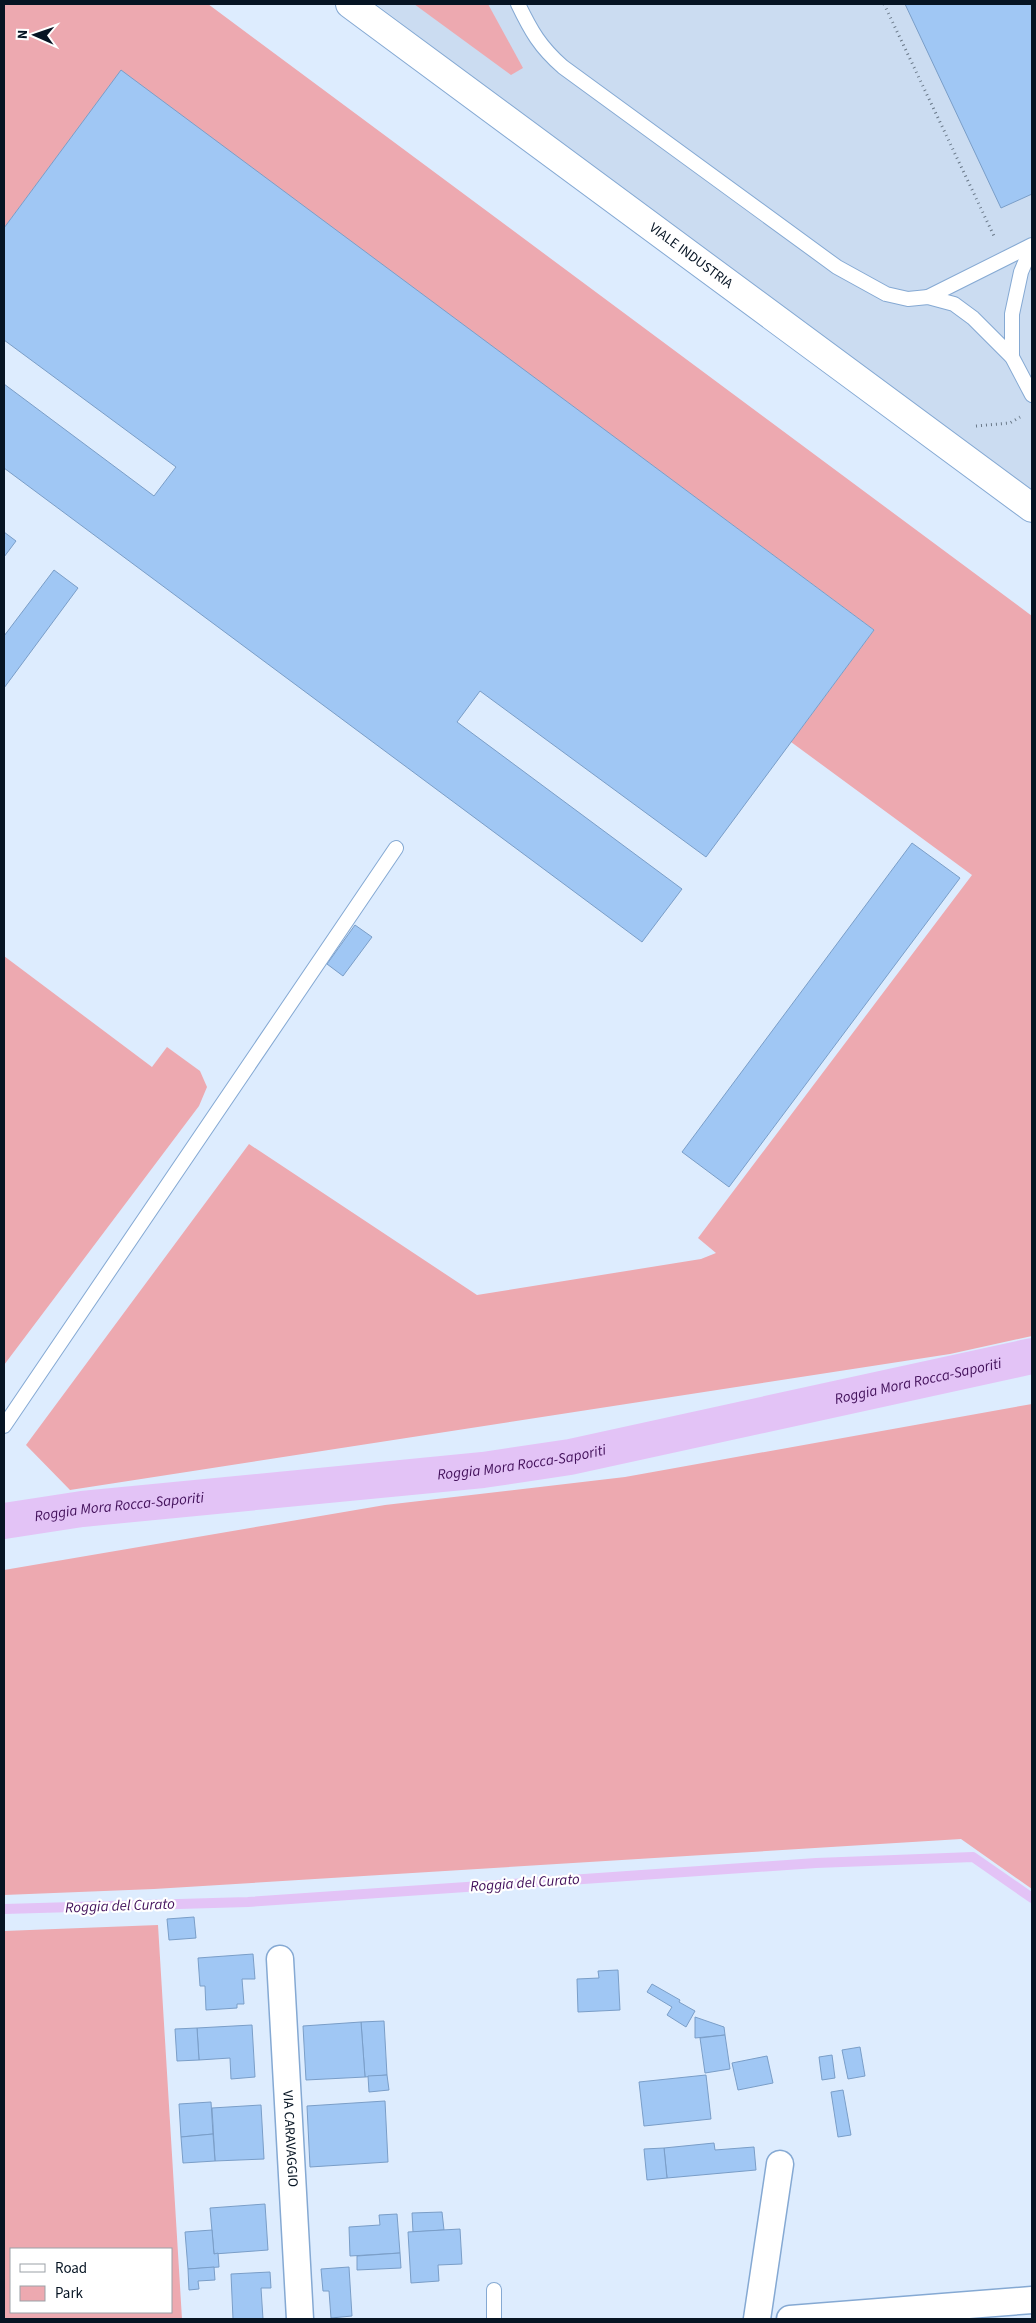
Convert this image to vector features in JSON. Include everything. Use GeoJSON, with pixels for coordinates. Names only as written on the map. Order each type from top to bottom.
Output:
{"type":"FeatureCollection","features":[{"type":"Feature","properties":{"kind":"main road","name":"VIALE INDUSTRIA"},"geometry":{"type":"LineString","coordinates":[[350,4],[1032,508]]}},
{"type":"Feature","properties":{"kind":"street","name":"VIA CARAVAGGIO"},"geometry":{"type":"LineString","coordinates":[[280,1959],[300,2319]]}},
{"type":"Feature","properties":{"kind":"street"},"geometry":{"type":"LineString","coordinates":[[757,2319],[780,2164]]}},
{"type":"Feature","properties":{"kind":"street"},"geometry":{"type":"LineString","coordinates":[[790,2319],[1032,2300]]}},
{"type":"Feature","properties":{"kind":"lane"},"geometry":{"type":"LineString","coordinates":[[518,4],[532,34],[546,52],[563,67],[837,266],[886,294],[908,299],[928,297],[1032,246]]}},
{"type":"Feature","properties":{"kind":"lane"},"geometry":{"type":"LineString","coordinates":[[1012,357],[1012,314],[1021,272],[1032,246]]}},
{"type":"Feature","properties":{"kind":"lane"},"geometry":{"type":"LineString","coordinates":[[928,297],[954,304],[973,318],[1012,357],[1032,395]]}},
{"type":"Feature","properties":{"kind":"lane"},"geometry":{"type":"LineString","coordinates":[[4,1426],[396,848]]}},
{"type":"Feature","properties":{"kind":"lane"},"geometry":{"type":"LineString","coordinates":[[494,2290],[494,2319]]}},
{"type":"Feature","properties":{"kind":"path"},"geometry":{"type":"LineString","coordinates":[[884,4],[994,236]]}},
{"type":"Feature","properties":{"kind":"path"},"geometry":{"type":"LineString","coordinates":[[968,421],[976,427],[1010,423],[1026,413]]}},
{"type":"Feature","properties":{"kind":"shaded area"},"geometry":{"type":"Polygon","coordinates":[[[376,4],[1032,4],[1032,493],[503,100],[376,4]]]}},
{"type":"Feature","properties":{"kind":"green space"},"geometry":{"type":"Polygon","coordinates":[[[4,4],[208,4],[1032,616],[1032,1336],[950,1354],[70,1490],[26,1445],[249,1144],[477,1295],[701,1259],[716,1253],[698,1238],[972,875],[791,742],[874,630],[121,71],[4,228],[4,4]]]}},
{"type":"Feature","properties":{"kind":"green space"},"geometry":{"type":"Polygon","coordinates":[[[414,4],[488,4],[523,68],[511,75],[414,4]]]}},
{"type":"Feature","properties":{"kind":"green space"},"geometry":{"type":"Polygon","coordinates":[[[4,956],[152,1067],[167,1047],[200,1071],[207,1087],[199,1106],[4,1365],[4,956]]]}},
{"type":"Feature","properties":{"kind":"green space"},"geometry":{"type":"Polygon","coordinates":[[[1032,1404],[1032,1889],[961,1839],[154,1889],[4,1895],[4,1570],[385,1505],[625,1477],[1032,1404]]]}},
{"type":"Feature","properties":{"kind":"green space"},"geometry":{"type":"Polygon","coordinates":[[[158,1925],[182,2319],[4,2319],[4,1931],[158,1925]]]}},
{"type":"Feature","properties":{"kind":"building"},"geometry":{"type":"Polygon","coordinates":[[[905,4],[1032,4],[1032,194],[1001,208],[905,4]]]}},
{"type":"Feature","properties":{"kind":"building"},"geometry":{"type":"Polygon","coordinates":[[[121,70],[874,630],[706,857],[480,691],[457,722],[682,889],[642,942],[4,468],[4,384],[154,496],[176,467],[4,340],[4,228],[121,70]]]}},
{"type":"Feature","properties":{"kind":"building"},"geometry":{"type":"Polygon","coordinates":[[[4,532],[16,541],[4,557],[4,532]]]}},
{"type":"Feature","properties":{"kind":"building"},"geometry":{"type":"Polygon","coordinates":[[[54,570],[78,588],[4,688],[4,636],[54,570]]]}},
{"type":"Feature","properties":{"kind":"building"},"geometry":{"type":"Polygon","coordinates":[[[912,843],[960,878],[729,1187],[682,1152],[912,843]]]}},
{"type":"Feature","properties":{"kind":"building"},"geometry":{"type":"Polygon","coordinates":[[[355,925],[372,937],[343,976],[327,964],[355,925]]]}},
{"type":"Feature","properties":{"kind":"building"},"geometry":{"type":"Polygon","coordinates":[[[194,1917],[196,1938],[169,1940],[167,1919],[194,1917]]]}},
{"type":"Feature","properties":{"kind":"building"},"geometry":{"type":"Polygon","coordinates":[[[253,1954],[255,1979],[242,1979],[244,2004],[237,2004],[237,2008],[206,2010],[205,1986],[200,1986],[198,1958],[253,1954]]]}},
{"type":"Feature","properties":{"kind":"building"},"geometry":{"type":"Polygon","coordinates":[[[618,1970],[620,2010],[578,2012],[577,1979],[599,1978],[598,1971],[618,1970]]]}},
{"type":"Feature","properties":{"kind":"building"},"geometry":{"type":"Polygon","coordinates":[[[652,1984],[695,2011],[686,2027],[667,2015],[672,2007],[647,1992],[652,1984]]]}},
{"type":"Feature","properties":{"kind":"building"},"geometry":{"type":"Polygon","coordinates":[[[695,2017],[724,2027],[725,2035],[695,2038],[695,2017]]]}},
{"type":"Feature","properties":{"kind":"building"},"geometry":{"type":"Polygon","coordinates":[[[384,2021],[387,2075],[365,2077],[361,2022],[384,2021]]]}},
{"type":"Feature","properties":{"kind":"building"},"geometry":{"type":"Polygon","coordinates":[[[361,2022],[365,2077],[306,2080],[303,2026],[361,2022]]]}},
{"type":"Feature","properties":{"kind":"building"},"geometry":{"type":"Polygon","coordinates":[[[252,2025],[255,2077],[231,2079],[230,2058],[199,2060],[197,2028],[252,2025]]]}},
{"type":"Feature","properties":{"kind":"building"},"geometry":{"type":"Polygon","coordinates":[[[197,2028],[199,2060],[177,2061],[175,2029],[197,2028]]]}},
{"type":"Feature","properties":{"kind":"building"},"geometry":{"type":"Polygon","coordinates":[[[725,2035],[730,2069],[705,2073],[700,2038],[725,2035]]]}},
{"type":"Feature","properties":{"kind":"building"},"geometry":{"type":"Polygon","coordinates":[[[860,2047],[865,2076],[848,2079],[842,2050],[860,2047]]]}},
{"type":"Feature","properties":{"kind":"building"},"geometry":{"type":"Polygon","coordinates":[[[832,2055],[835,2078],[822,2080],[819,2057],[832,2055]]]}},
{"type":"Feature","properties":{"kind":"building"},"geometry":{"type":"Polygon","coordinates":[[[767,2056],[773,2083],[738,2090],[732,2063],[767,2056]]]}},
{"type":"Feature","properties":{"kind":"building"},"geometry":{"type":"Polygon","coordinates":[[[387,2075],[389,2090],[369,2092],[368,2076],[387,2075]]]}},
{"type":"Feature","properties":{"kind":"building"},"geometry":{"type":"Polygon","coordinates":[[[706,2075],[711,2119],[644,2126],[639,2082],[706,2075]]]}},
{"type":"Feature","properties":{"kind":"building"},"geometry":{"type":"Polygon","coordinates":[[[843,2090],[851,2135],[838,2137],[831,2092],[843,2090]]]}},
{"type":"Feature","properties":{"kind":"building"},"geometry":{"type":"Polygon","coordinates":[[[385,2101],[388,2162],[310,2167],[307,2106],[385,2101]]]}},
{"type":"Feature","properties":{"kind":"building"},"geometry":{"type":"Polygon","coordinates":[[[211,2102],[213,2134],[181,2137],[179,2104],[211,2102]]]}},
{"type":"Feature","properties":{"kind":"building"},"geometry":{"type":"Polygon","coordinates":[[[261,2105],[264,2159],[215,2161],[212,2108],[261,2105]]]}},
{"type":"Feature","properties":{"kind":"building"},"geometry":{"type":"Polygon","coordinates":[[[213,2134],[215,2161],[183,2163],[181,2137],[213,2134]]]}},
{"type":"Feature","properties":{"kind":"building"},"geometry":{"type":"Polygon","coordinates":[[[714,2143],[715,2150],[754,2147],[756,2170],[667,2178],[664,2148],[714,2143]]]}},
{"type":"Feature","properties":{"kind":"building"},"geometry":{"type":"Polygon","coordinates":[[[664,2148],[667,2178],[647,2180],[644,2149],[664,2148]]]}},
{"type":"Feature","properties":{"kind":"building"},"geometry":{"type":"Polygon","coordinates":[[[265,2204],[268,2250],[214,2254],[210,2208],[265,2204]]]}},
{"type":"Feature","properties":{"kind":"building"},"geometry":{"type":"Polygon","coordinates":[[[442,2212],[444,2230],[413,2232],[412,2213],[442,2212]]]}},
{"type":"Feature","properties":{"kind":"building"},"geometry":{"type":"Polygon","coordinates":[[[397,2214],[400,2253],[350,2256],[349,2227],[380,2225],[379,2215],[397,2214]]]}},
{"type":"Feature","properties":{"kind":"building"},"geometry":{"type":"Polygon","coordinates":[[[460,2229],[462,2264],[438,2265],[439,2281],[411,2283],[408,2232],[460,2229]]]}},
{"type":"Feature","properties":{"kind":"building"},"geometry":{"type":"Polygon","coordinates":[[[212,2230],[214,2254],[218,2253],[219,2267],[188,2269],[185,2232],[212,2230]]]}},
{"type":"Feature","properties":{"kind":"building"},"geometry":{"type":"Polygon","coordinates":[[[400,2253],[401,2268],[357,2270],[357,2256],[400,2253]]]}},
{"type":"Feature","properties":{"kind":"building"},"geometry":{"type":"Polygon","coordinates":[[[214,2267],[215,2280],[198,2281],[199,2289],[189,2290],[188,2269],[214,2267]]]}},
{"type":"Feature","properties":{"kind":"building"},"geometry":{"type":"Polygon","coordinates":[[[349,2267],[352,2316],[331,2318],[329,2291],[323,2291],[321,2269],[349,2267]]]}},
{"type":"Feature","properties":{"kind":"building"},"geometry":{"type":"Polygon","coordinates":[[[270,2272],[271,2288],[261,2288],[263,2319],[233,2319],[231,2274],[270,2272]]]}},
{"type":"Feature","properties":{"kind":"waterway","name":"Roggia Mora Rocca-Saporiti"},"geometry":{"type":"LineString","coordinates":[[4,1521],[82,1509],[483,1470],[570,1457],[1032,1356]]}},
{"type":"Feature","properties":{"kind":"waterway","name":"Roggia del Curato"},"geometry":{"type":"LineString","coordinates":[[4,1909],[248,1902],[816,1863],[973,1857],[1032,1898]]}}]}
